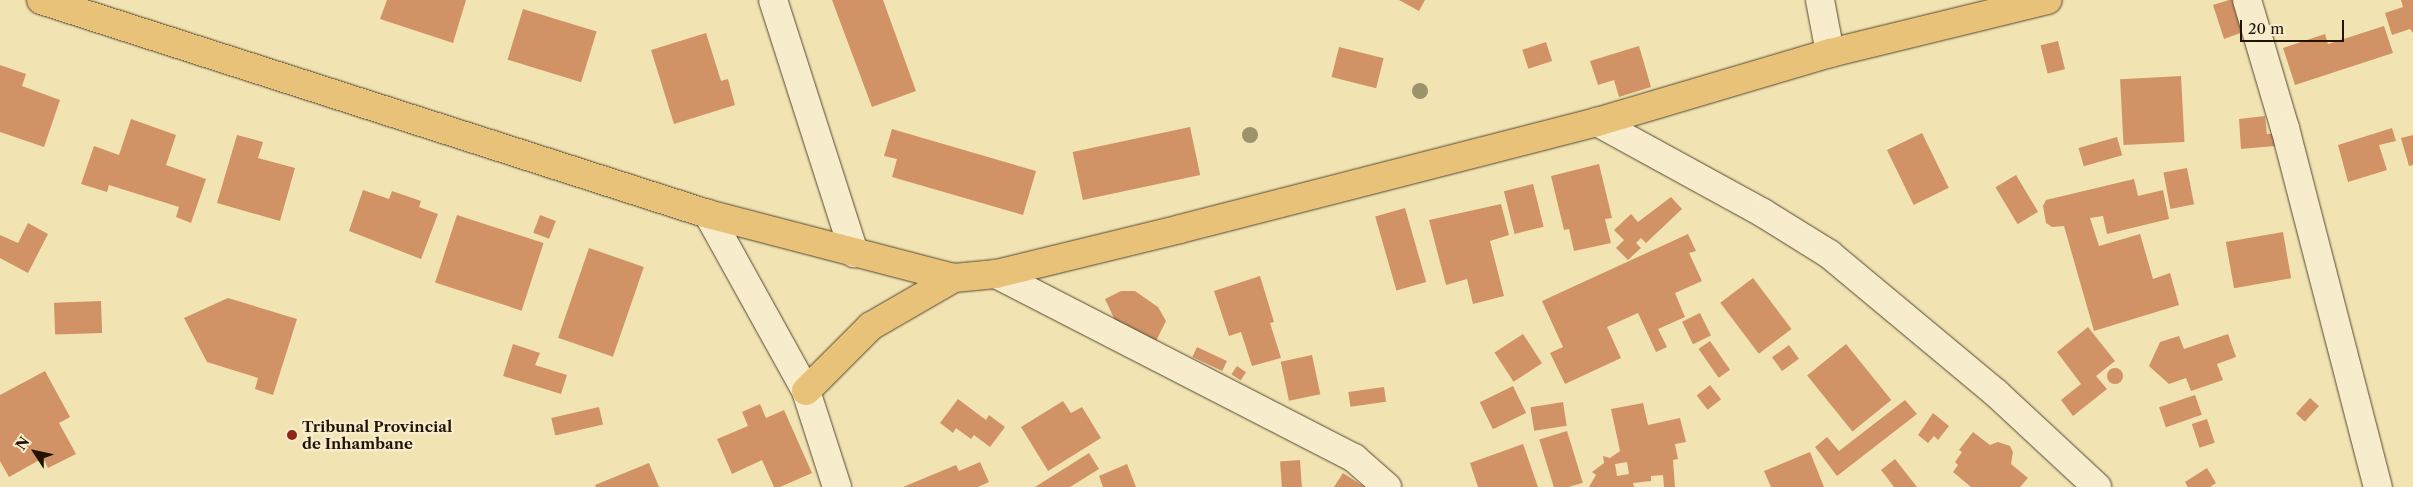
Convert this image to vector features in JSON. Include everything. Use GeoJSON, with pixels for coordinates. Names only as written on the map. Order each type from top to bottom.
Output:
{"type":"FeatureCollection","features":[{"type":"Feature","properties":{"kind":"main road"},"geometry":{"type":"LineString","coordinates":[[41,0],[708,214],[954,278],[996,274],[1597,122],[1830,53],[2048,0]]}},
{"type":"Feature","properties":{"kind":"main road"},"geometry":{"type":"LineString","coordinates":[[806,392],[871,326],[954,278]]}},
{"type":"Feature","properties":{"kind":"street"},"geometry":{"type":"LineString","coordinates":[[773,0],[854,253]]}},
{"type":"Feature","properties":{"kind":"street"},"geometry":{"type":"LineString","coordinates":[[1820,0],[1830,53]]}},
{"type":"Feature","properties":{"kind":"street"},"geometry":{"type":"LineString","coordinates":[[2247,0],[2284,128],[2378,487]]}},
{"type":"Feature","properties":{"kind":"street"},"geometry":{"type":"LineString","coordinates":[[1597,122],[1763,213],[1829,254],[1996,394],[2097,487]]}},
{"type":"Feature","properties":{"kind":"street"},"geometry":{"type":"LineString","coordinates":[[708,214],[806,392],[838,487]]}},
{"type":"Feature","properties":{"kind":"street"},"geometry":{"type":"LineString","coordinates":[[996,274],[1354,458],[1387,487]]}},
{"type":"Feature","properties":{"kind":"building"},"geometry":{"type":"Polygon","coordinates":[[[387,0],[466,0],[453,43],[380,19],[387,0]]]}},
{"type":"Feature","properties":{"kind":"building"},"geometry":{"type":"Polygon","coordinates":[[[832,0],[883,0],[916,91],[872,107],[832,0]]]}},
{"type":"Feature","properties":{"kind":"building"},"geometry":{"type":"Polygon","coordinates":[[[1399,0],[1425,0],[1419,11],[1399,0]]]}},
{"type":"Feature","properties":{"kind":"building"},"geometry":{"type":"Polygon","coordinates":[[[2236,0],[2246,31],[2224,39],[2213,5],[2236,0]]]}},
{"type":"Feature","properties":{"kind":"building"},"geometry":{"type":"Polygon","coordinates":[[[2401,0],[2413,0],[2413,33],[2410,29],[2392,35],[2385,13],[2403,7],[2401,0]]]}},
{"type":"Feature","properties":{"kind":"building"},"geometry":{"type":"Polygon","coordinates":[[[523,9],[597,32],[581,82],[508,60],[523,9]]]}},
{"type":"Feature","properties":{"kind":"building"},"geometry":{"type":"Polygon","coordinates":[[[2384,26],[2393,53],[2295,85],[2283,48],[2325,34],[2328,44],[2384,26]]]}},
{"type":"Feature","properties":{"kind":"building"},"geometry":{"type":"Polygon","coordinates":[[[706,33],[721,81],[728,79],[735,105],[674,124],[651,50],[706,33]]]}},
{"type":"Feature","properties":{"kind":"building"},"geometry":{"type":"Polygon","coordinates":[[[2058,41],[2065,69],[2048,73],[2041,45],[2058,41]]]}},
{"type":"Feature","properties":{"kind":"building"},"geometry":{"type":"Polygon","coordinates":[[[1546,42],[1552,61],[1528,69],[1522,50],[1546,42]]]}},
{"type":"Feature","properties":{"kind":"building"},"geometry":{"type":"Polygon","coordinates":[[[1639,46],[1651,87],[1619,97],[1614,80],[1598,85],[1590,61],[1639,46]]]}},
{"type":"Feature","properties":{"kind":"building"},"geometry":{"type":"Polygon","coordinates":[[[1339,47],[1384,58],[1376,88],[1332,77],[1339,47]]]}},
{"type":"Feature","properties":{"kind":"building"},"geometry":{"type":"Polygon","coordinates":[[[0,65],[26,74],[22,86],[60,100],[44,147],[0,132],[0,65]]]}},
{"type":"Feature","properties":{"kind":"building"},"geometry":{"type":"Polygon","coordinates":[[[2181,76],[2184,142],[2124,145],[2120,79],[2181,76]]]}},
{"type":"Feature","properties":{"kind":"building"},"geometry":{"type":"Polygon","coordinates":[[[2265,116],[2267,134],[2274,134],[2275,146],[2241,149],[2239,119],[2265,116]]]}},
{"type":"Feature","properties":{"kind":"building"},"geometry":{"type":"Polygon","coordinates":[[[131,119],[176,135],[166,165],[206,179],[191,223],[176,217],[179,207],[109,185],[107,192],[81,184],[94,146],[119,155],[131,119]]]}},
{"type":"Feature","properties":{"kind":"building"},"geometry":{"type":"Polygon","coordinates":[[[1190,127],[1200,175],[1083,200],[1073,152],[1190,127]]]}},
{"type":"Feature","properties":{"kind":"building"},"geometry":{"type":"Polygon","coordinates":[[[2392,128],[2396,141],[2379,145],[2387,170],[2348,182],[2338,145],[2392,128]]]}},
{"type":"Feature","properties":{"kind":"building"},"geometry":{"type":"Polygon","coordinates":[[[892,129],[1036,171],[1023,215],[892,177],[897,159],[884,156],[892,129]]]}},
{"type":"Feature","properties":{"kind":"building"},"geometry":{"type":"Polygon","coordinates":[[[1922,133],[1949,188],[1914,205],[1887,150],[1922,133]]]}},
{"type":"Feature","properties":{"kind":"building"},"geometry":{"type":"Polygon","coordinates":[[[237,135],[263,142],[258,158],[295,168],[280,221],[217,203],[237,135]]]}},
{"type":"Feature","properties":{"kind":"building"},"geometry":{"type":"Polygon","coordinates":[[[2413,135],[2413,165],[2409,166],[2401,138],[2413,135]]]}},
{"type":"Feature","properties":{"kind":"building"},"geometry":{"type":"Polygon","coordinates":[[[2117,137],[2122,155],[2084,166],[2079,148],[2117,137]]]}},
{"type":"Feature","properties":{"kind":"building"},"geometry":{"type":"Polygon","coordinates":[[[1599,164],[1612,218],[1605,219],[1611,243],[1574,251],[1569,229],[1564,230],[1551,176],[1599,164]]]}},
{"type":"Feature","properties":{"kind":"building"},"geometry":{"type":"Polygon","coordinates":[[[2187,168],[2194,204],[2171,209],[2163,173],[2187,168]]]}},
{"type":"Feature","properties":{"kind":"building"},"geometry":{"type":"Polygon","coordinates":[[[2016,175],[2038,212],[2018,224],[1995,187],[2016,175]]]}},
{"type":"Feature","properties":{"kind":"building"},"geometry":{"type":"Polygon","coordinates":[[[2134,179],[2138,196],[2163,190],[2169,219],[2107,234],[2103,216],[2090,218],[2099,246],[2140,234],[2153,279],[2170,273],[2179,305],[2094,331],[2064,226],[2052,227],[2046,223],[2043,206],[2046,200],[2134,179]]]}},
{"type":"Feature","properties":{"kind":"building"},"geometry":{"type":"Polygon","coordinates":[[[1533,184],[1544,227],[1515,234],[1504,191],[1533,184]]]}},
{"type":"Feature","properties":{"kind":"building"},"geometry":{"type":"Polygon","coordinates":[[[363,190],[389,199],[392,191],[421,201],[419,207],[438,214],[421,259],[349,231],[363,190]]]}},
{"type":"Feature","properties":{"kind":"building"},"geometry":{"type":"Polygon","coordinates":[[[1671,197],[1682,209],[1646,243],[1641,238],[1636,243],[1641,248],[1628,260],[1616,248],[1624,240],[1614,230],[1631,214],[1638,222],[1671,197]]]}},
{"type":"Feature","properties":{"kind":"building"},"geometry":{"type":"Polygon","coordinates":[[[1501,204],[1509,235],[1490,241],[1504,296],[1473,304],[1467,279],[1446,285],[1429,220],[1501,204]]]}},
{"type":"Feature","properties":{"kind":"building"},"geometry":{"type":"Polygon","coordinates":[[[1405,208],[1426,282],[1396,291],[1375,217],[1405,208]]]}},
{"type":"Feature","properties":{"kind":"building"},"geometry":{"type":"Polygon","coordinates":[[[457,215],[544,243],[522,311],[435,283],[457,215]]]}},
{"type":"Feature","properties":{"kind":"building"},"geometry":{"type":"Polygon","coordinates":[[[540,215],[556,221],[549,239],[533,233],[540,215]]]}},
{"type":"Feature","properties":{"kind":"building"},"geometry":{"type":"Polygon","coordinates":[[[28,223],[48,234],[28,273],[0,258],[0,235],[18,243],[28,223]]]}},
{"type":"Feature","properties":{"kind":"building"},"geometry":{"type":"Polygon","coordinates":[[[2283,232],[2291,278],[2234,288],[2226,242],[2283,232]]]}},
{"type":"Feature","properties":{"kind":"building"},"geometry":{"type":"Polygon","coordinates":[[[1688,234],[1696,251],[1689,253],[1702,281],[1675,293],[1685,317],[1658,329],[1667,347],[1656,352],[1638,313],[1607,327],[1621,358],[1565,384],[1550,353],[1563,347],[1542,301],[1688,234]]]}},
{"type":"Feature","properties":{"kind":"building"},"geometry":{"type":"Polygon","coordinates":[[[589,248],[644,267],[613,357],[558,338],[589,248]]]}},
{"type":"Feature","properties":{"kind":"building"},"geometry":{"type":"Polygon","coordinates":[[[1260,276],[1274,322],[1270,323],[1281,358],[1252,366],[1241,332],[1229,336],[1214,291],[1260,276]]]}},
{"type":"Feature","properties":{"kind":"building"},"geometry":{"type":"Polygon","coordinates":[[[1753,278],[1792,329],[1759,354],[1720,303],[1753,278]]]}},
{"type":"Feature","properties":{"kind":"building"},"geometry":{"type":"Polygon","coordinates":[[[1121,291],[1135,291],[1158,307],[1166,321],[1155,343],[1119,329],[1105,299],[1121,291]]]}},
{"type":"Feature","properties":{"kind":"building"},"geometry":{"type":"Polygon","coordinates":[[[228,298],[297,319],[273,395],[255,389],[258,378],[207,362],[184,318],[228,298]]]}},
{"type":"Feature","properties":{"kind":"building"},"geometry":{"type":"Polygon","coordinates":[[[101,301],[102,333],[55,335],[54,303],[101,301]]]}},
{"type":"Feature","properties":{"kind":"building"},"geometry":{"type":"Polygon","coordinates":[[[1700,313],[1711,335],[1693,344],[1682,322],[1700,313]]]}},
{"type":"Feature","properties":{"kind":"building"},"geometry":{"type":"Polygon","coordinates":[[[2088,327],[2115,361],[2096,376],[2107,389],[2073,416],[2061,400],[2081,384],[2057,352],[2088,327]]]}},
{"type":"Feature","properties":{"kind":"building"},"geometry":{"type":"Polygon","coordinates":[[[1523,334],[1542,363],[1514,382],[1494,353],[1523,334]]]}},
{"type":"Feature","properties":{"kind":"building"},"geometry":{"type":"Polygon","coordinates":[[[2228,334],[2236,357],[2217,364],[2223,380],[2191,391],[2186,378],[2169,384],[2149,366],[2160,342],[2179,336],[2184,349],[2228,334]]]}},
{"type":"Feature","properties":{"kind":"building"},"geometry":{"type":"Polygon","coordinates":[[[1710,341],[1730,370],[1719,378],[1699,349],[1710,341]]]}},
{"type":"Feature","properties":{"kind":"building"},"geometry":{"type":"Polygon","coordinates":[[[513,344],[540,353],[535,365],[567,375],[561,394],[503,376],[513,344]]]}},
{"type":"Feature","properties":{"kind":"building"},"geometry":{"type":"Polygon","coordinates":[[[1846,344],[1891,400],[1852,431],[1807,375],[1846,344]]]}},
{"type":"Feature","properties":{"kind":"building"},"geometry":{"type":"Polygon","coordinates":[[[1789,345],[1799,359],[1782,371],[1772,357],[1789,345]]]}},
{"type":"Feature","properties":{"kind":"building"},"geometry":{"type":"Polygon","coordinates":[[[1197,347],[1227,361],[1222,371],[1192,357],[1197,347]]]}},
{"type":"Feature","properties":{"kind":"building"},"geometry":{"type":"Polygon","coordinates":[[[1312,355],[1320,394],[1289,401],[1281,362],[1312,355]]]}},
{"type":"Feature","properties":{"kind":"building"},"geometry":{"type":"Polygon","coordinates":[[[1237,366],[1246,372],[1241,380],[1231,374],[1237,366]]]}},
{"type":"Feature","properties":{"kind":"building"},"geometry":{"type":"Polygon","coordinates":[[[2112,368],[2118,368],[2123,373],[2121,382],[2112,384],[2107,379],[2107,373],[2112,368]]]}},
{"type":"Feature","properties":{"kind":"building"},"geometry":{"type":"Polygon","coordinates":[[[45,371],[70,417],[59,423],[76,454],[48,468],[43,458],[9,477],[0,461],[0,395],[45,371]]]}},
{"type":"Feature","properties":{"kind":"building"},"geometry":{"type":"Polygon","coordinates":[[[1710,385],[1721,399],[1708,410],[1697,395],[1710,385]]]}},
{"type":"Feature","properties":{"kind":"building"},"geometry":{"type":"Polygon","coordinates":[[[1513,386],[1526,413],[1493,429],[1480,402],[1513,386]]]}},
{"type":"Feature","properties":{"kind":"building"},"geometry":{"type":"Polygon","coordinates":[[[1384,387],[1386,402],[1350,407],[1348,392],[1384,387]]]}},
{"type":"Feature","properties":{"kind":"building"},"geometry":{"type":"Polygon","coordinates":[[[2195,395],[2202,415],[2166,427],[2159,407],[2195,395]]]}},
{"type":"Feature","properties":{"kind":"building"},"geometry":{"type":"Polygon","coordinates":[[[2310,398],[2319,406],[2305,422],[2296,414],[2310,398]]]}},
{"type":"Feature","properties":{"kind":"building"},"geometry":{"type":"Polygon","coordinates":[[[958,399],[986,420],[989,415],[1005,427],[990,447],[974,435],[971,439],[956,428],[953,433],[940,423],[958,399]]]}},
{"type":"Feature","properties":{"kind":"building"},"geometry":{"type":"Polygon","coordinates":[[[1905,400],[1917,414],[1837,476],[1815,447],[1827,437],[1839,451],[1905,400]]]}},
{"type":"Feature","properties":{"kind":"building"},"geometry":{"type":"Polygon","coordinates":[[[1063,401],[1071,413],[1082,407],[1101,438],[1048,471],[1021,427],[1063,401]]]}},
{"type":"Feature","properties":{"kind":"building"},"geometry":{"type":"Polygon","coordinates":[[[1563,402],[1567,426],[1534,431],[1530,407],[1563,402]]]}},
{"type":"Feature","properties":{"kind":"building"},"geometry":{"type":"Polygon","coordinates":[[[1643,403],[1648,425],[1680,418],[1686,442],[1675,444],[1678,459],[1673,460],[1675,487],[1664,487],[1663,475],[1651,476],[1651,481],[1633,483],[1634,487],[1589,487],[1596,475],[1592,472],[1604,463],[1603,456],[1610,458],[1620,451],[1611,409],[1643,403]],[[1627,462],[1615,464],[1617,476],[1629,474],[1627,462]]]}},
{"type":"Feature","properties":{"kind":"building"},"geometry":{"type":"Polygon","coordinates":[[[760,404],[766,418],[784,410],[812,473],[780,487],[774,487],[762,460],[732,474],[717,439],[748,426],[742,412],[760,404]]]}},
{"type":"Feature","properties":{"kind":"building"},"geometry":{"type":"Polygon","coordinates":[[[599,407],[603,425],[555,436],[551,418],[599,407]]]}},
{"type":"Feature","properties":{"kind":"building"},"geometry":{"type":"Polygon","coordinates":[[[1933,413],[1949,426],[1938,440],[1934,436],[1928,443],[1918,435],[1933,413]]]}},
{"type":"Feature","properties":{"kind":"building"},"geometry":{"type":"Polygon","coordinates":[[[2207,419],[2215,443],[2200,448],[2192,424],[2207,419]]]}},
{"type":"Feature","properties":{"kind":"building"},"geometry":{"type":"Polygon","coordinates":[[[1567,431],[1583,483],[1569,487],[1554,487],[1539,439],[1567,431]]]}},
{"type":"Feature","properties":{"kind":"building"},"geometry":{"type":"Polygon","coordinates":[[[1973,432],[1990,445],[1998,442],[2010,446],[2013,452],[2011,464],[2028,478],[2020,487],[1971,487],[1953,472],[1958,465],[1955,462],[1962,452],[1959,450],[1973,432]]]}},
{"type":"Feature","properties":{"kind":"building"},"geometry":{"type":"Polygon","coordinates":[[[1523,444],[1538,487],[1478,487],[1470,463],[1523,444]]]}},
{"type":"Feature","properties":{"kind":"building"},"geometry":{"type":"Polygon","coordinates":[[[1810,452],[1824,487],[1771,487],[1764,471],[1810,452]]]}},
{"type":"Feature","properties":{"kind":"building"},"geometry":{"type":"Polygon","coordinates":[[[1089,453],[1099,469],[1070,487],[1035,487],[1089,453]]]}},
{"type":"Feature","properties":{"kind":"building"},"geometry":{"type":"Polygon","coordinates":[[[1895,459],[1917,487],[1894,487],[1881,470],[1895,459]]]}},
{"type":"Feature","properties":{"kind":"building"},"geometry":{"type":"Polygon","coordinates":[[[1300,460],[1302,487],[1282,487],[1280,461],[1300,460]]]}},
{"type":"Feature","properties":{"kind":"building"},"geometry":{"type":"Polygon","coordinates":[[[980,462],[989,482],[978,487],[903,487],[956,465],[959,471],[980,462]]]}},
{"type":"Feature","properties":{"kind":"building"},"geometry":{"type":"Polygon","coordinates":[[[649,463],[659,487],[596,487],[595,485],[649,463]]]}},
{"type":"Feature","properties":{"kind":"building"},"geometry":{"type":"Polygon","coordinates":[[[1127,464],[1136,487],[1103,487],[1099,476],[1127,464]]]}},
{"type":"Feature","properties":{"kind":"building"},"geometry":{"type":"Polygon","coordinates":[[[2207,468],[2216,483],[2210,487],[2188,487],[2185,482],[2207,468]]]}},
{"type":"Feature","properties":{"kind":"building"},"geometry":{"type":"Polygon","coordinates":[[[1343,473],[1360,484],[1365,487],[1334,487],[1343,473]]]}},
{"type":"Feature","properties":{"kind":"place","name":"Tribunal Provincial de Inhambane"},"geometry":{"type":"Point","coordinates":[292,435]}}]}
